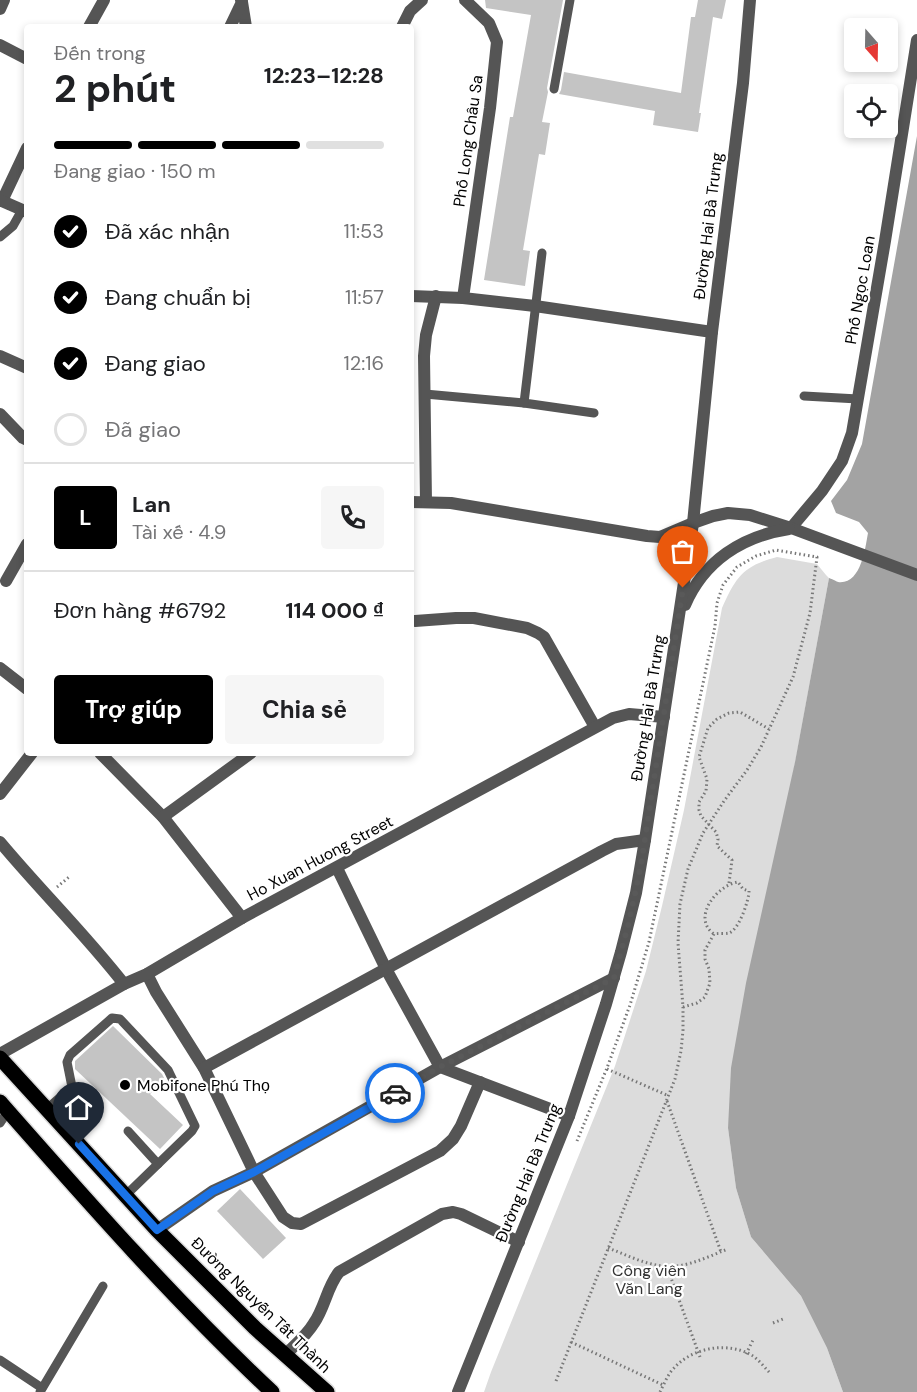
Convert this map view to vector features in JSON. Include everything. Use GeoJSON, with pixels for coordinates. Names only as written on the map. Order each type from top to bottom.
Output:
{"type":"FeatureCollection","features":[{"type":"Feature","properties":{"kind":"main road","name":"Đường Nguyễn Tất Thành"},"geometry":{"type":"LineString","coordinates":[[0,1056],[157,1230],[255,1328],[327,1392]]}},
{"type":"Feature","properties":{"kind":"main road"},"geometry":{"type":"LineString","coordinates":[[3,1112],[130,1249],[272,1392]]}},
{"type":"Feature","properties":{"kind":"street"},"geometry":{"type":"LineString","coordinates":[[0,9],[4,0]]}},
{"type":"Feature","properties":{"kind":"street"},"geometry":{"type":"LineString","coordinates":[[91,24],[104,0]]}},
{"type":"Feature","properties":{"kind":"street"},"geometry":{"type":"LineString","coordinates":[[404,24],[410,11],[422,0]]}},
{"type":"Feature","properties":{"kind":"street","name":"Phố Long Châu Sa"},"geometry":{"type":"LineString","coordinates":[[463,298],[497,42],[489,23],[465,0]]}},
{"type":"Feature","properties":{"kind":"street","name":"Đường Hai Bà Trưng"},"geometry":{"type":"LineString","coordinates":[[458,1392],[569,1116],[614,978],[631,913],[645,840],[693,523],[712,332],[750,0]]}},
{"type":"Feature","properties":{"kind":"street"},"geometry":{"type":"LineString","coordinates":[[231,24],[242,1]]}},
{"type":"Feature","properties":{"kind":"street"},"geometry":{"type":"LineString","coordinates":[[242,1],[246,24]]}},
{"type":"Feature","properties":{"kind":"street","name":"Phố Ngọc Loan"},"geometry":{"type":"LineString","coordinates":[[791,528],[822,491],[842,461],[852,433],[917,40]]}},
{"type":"Feature","properties":{"kind":"street"},"geometry":{"type":"LineString","coordinates":[[0,45],[24,57]]}},
{"type":"Feature","properties":{"kind":"street"},"geometry":{"type":"LineString","coordinates":[[24,154],[1,200],[24,211]]}},
{"type":"Feature","properties":{"kind":"street"},"geometry":{"type":"LineString","coordinates":[[414,296],[463,298],[535,306],[712,332]]}},
{"type":"Feature","properties":{"kind":"street"},"geometry":{"type":"LineString","coordinates":[[426,502],[424,356],[436,296]]}},
{"type":"Feature","properties":{"kind":"street"},"geometry":{"type":"LineString","coordinates":[[0,356],[24,367]]}},
{"type":"Feature","properties":{"kind":"street"},"geometry":{"type":"LineString","coordinates":[[0,414],[24,437]]}},
{"type":"Feature","properties":{"kind":"street"},"geometry":{"type":"LineString","coordinates":[[414,502],[451,503],[660,537],[712,516],[728,513],[750,515],[917,575]]}},
{"type":"Feature","properties":{"kind":"street"},"geometry":{"type":"LineString","coordinates":[[676,632],[681,613],[692,590],[705,571],[724,555],[747,541],[771,532],[791,528]]}},
{"type":"Feature","properties":{"kind":"street"},"geometry":{"type":"LineString","coordinates":[[6,581],[24,549]]}},
{"type":"Feature","properties":{"kind":"street"},"geometry":{"type":"LineString","coordinates":[[415,621],[474,618],[527,628],[538,633],[544,637],[595,727]]}},
{"type":"Feature","properties":{"kind":"street"},"geometry":{"type":"LineString","coordinates":[[0,668],[24,687]]}},
{"type":"Feature","properties":{"kind":"street","name":"Ho Xuan Huong Street"},"geometry":{"type":"LineString","coordinates":[[0,1056],[243,918],[612,718],[629,714],[663,717]]}},
{"type":"Feature","properties":{"kind":"street"},"geometry":{"type":"LineString","coordinates":[[0,794],[30,756]]}},
{"type":"Feature","properties":{"kind":"street"},"geometry":{"type":"LineString","coordinates":[[103,756],[164,817],[243,918]]}},
{"type":"Feature","properties":{"kind":"street"},"geometry":{"type":"LineString","coordinates":[[164,817],[247,756]]}},
{"type":"Feature","properties":{"kind":"street"},"geometry":{"type":"LineString","coordinates":[[204,1068],[609,847],[645,840]]}},
{"type":"Feature","properties":{"kind":"street"},"geometry":{"type":"LineString","coordinates":[[0,842],[124,984]]}},
{"type":"Feature","properties":{"kind":"street"},"geometry":{"type":"LineString","coordinates":[[337,868],[386,969],[440,1067],[569,1116]]}},
{"type":"Feature","properties":{"kind":"street"},"geometry":{"type":"LineString","coordinates":[[147,974],[204,1068],[254,1172],[283,1217],[292,1224],[301,1224],[440,1151],[457,1132],[480,1082]]}},
{"type":"Feature","properties":{"kind":"street"},"geometry":{"type":"LineString","coordinates":[[157,1230],[213,1191],[254,1172],[440,1067],[614,978]]}},
{"type":"Feature","properties":{"kind":"street"},"geometry":{"type":"LineString","coordinates":[[285,1355],[315,1322],[332,1280],[339,1272],[442,1214],[453,1212],[461,1214],[519,1242]]}},
{"type":"Feature","properties":{"kind":"lane"},"geometry":{"type":"LineString","coordinates":[[554,89],[570,0]]}},
{"type":"Feature","properties":{"kind":"lane"},"geometry":{"type":"LineString","coordinates":[[0,237],[24,212]]}},
{"type":"Feature","properties":{"kind":"lane"},"geometry":{"type":"LineString","coordinates":[[524,403],[542,253]]}},
{"type":"Feature","properties":{"kind":"lane"},"geometry":{"type":"LineString","coordinates":[[425,394],[524,403],[594,413]]}},
{"type":"Feature","properties":{"kind":"lane"},"geometry":{"type":"LineString","coordinates":[[804,396],[858,399]]}},
{"type":"Feature","properties":{"kind":"lane"},"geometry":{"type":"LineString","coordinates":[[47,1109],[72,1087],[67,1062],[70,1055],[112,1018],[120,1019],[168,1070],[195,1126],[126,1195]]}},
{"type":"Feature","properties":{"kind":"lane"},"geometry":{"type":"LineString","coordinates":[[128,1131],[158,1164]]}},
{"type":"Feature","properties":{"kind":"lane"},"geometry":{"type":"LineString","coordinates":[[0,1360],[41,1390],[103,1286]]}},
{"type":"Feature","properties":{"kind":"path"},"geometry":{"type":"LineString","coordinates":[[556,1381],[675,1079],[681,1051],[683,1006],[678,943],[680,904],[688,868],[703,833],[761,747],[793,677],[810,613],[817,557]]}},
{"type":"Feature","properties":{"kind":"path"},"geometry":{"type":"LineString","coordinates":[[729,883],[732,860],[717,846],[716,832],[701,816],[699,810],[699,802],[706,791],[707,779],[699,757],[708,728],[717,719],[729,713],[740,712],[769,729]]}},
{"type":"Feature","properties":{"kind":"path"},"geometry":{"type":"LineString","coordinates":[[738,882],[743,889],[748,891],[749,897],[736,928],[729,933],[714,933],[709,930],[705,917],[707,907],[716,894],[729,883],[738,882]]}},
{"type":"Feature","properties":{"kind":"path"},"geometry":{"type":"LineString","coordinates":[[683,1006],[697,1003],[705,997],[710,983],[705,950],[714,933]]}},
{"type":"Feature","properties":{"kind":"path"},"geometry":{"type":"LineString","coordinates":[[607,1068],[669,1096]]}},
{"type":"Feature","properties":{"kind":"path"},"geometry":{"type":"LineString","coordinates":[[667,1101],[721,1252]]}},
{"type":"Feature","properties":{"kind":"path"},"geometry":{"type":"LineString","coordinates":[[608,1248],[653,1265],[667,1267],[690,1264],[728,1249]]}},
{"type":"Feature","properties":{"kind":"path"},"geometry":{"type":"LineString","coordinates":[[667,1267],[700,1357]]}},
{"type":"Feature","properties":{"kind":"path"},"geometry":{"type":"LineString","coordinates":[[773,1323],[783,1319]]}},
{"type":"Feature","properties":{"kind":"path"},"geometry":{"type":"LineString","coordinates":[[746,1354],[753,1340]]}},
{"type":"Feature","properties":{"kind":"path"},"geometry":{"type":"LineString","coordinates":[[571,1341],[663,1385]]}},
{"type":"Feature","properties":{"kind":"path"},"geometry":{"type":"LineString","coordinates":[[660,1392],[674,1368],[691,1355],[712,1348],[733,1349],[753,1356],[770,1373]]}},
{"type":"Feature","properties":{"kind":"green space","name":"Công viên Văn Lang"},"geometry":{"type":"Polygon","coordinates":[[[777,557],[817,564],[829,578],[728,1128],[736,1188],[751,1237],[801,1296],[827,1348],[843,1392],[484,1392],[615,1066],[646,971],[684,810],[722,608],[742,574],[756,564],[777,557]]]}},
{"type":"Feature","properties":{"kind":"shaded area"},"geometry":{"type":"Polygon","coordinates":[[[917,136],[917,1392],[843,1392],[827,1348],[801,1296],[751,1237],[736,1188],[728,1128],[731,1068],[746,983],[795,762],[829,578],[838,582],[852,578],[860,565],[868,533],[859,522],[836,513],[831,501],[847,480],[862,444],[917,136]]]}},
{"type":"Feature","properties":{"kind":"building"},"geometry":{"type":"Polygon","coordinates":[[[485,0],[563,0],[542,122],[550,123],[545,155],[539,154],[523,250],[530,251],[525,286],[484,280],[510,117],[513,117],[531,15],[486,8],[485,0]]]}},
{"type":"Feature","properties":{"kind":"building"},"geometry":{"type":"Polygon","coordinates":[[[698,0],[726,0],[722,19],[713,17],[698,132],[653,125],[655,111],[559,94],[564,72],[681,93],[691,17],[695,17],[698,0]]]}},
{"type":"Feature","properties":{"kind":"building","name":"Mobifone Phú Thọ"},"geometry":{"type":"Polygon","coordinates":[[[113,1026],[162,1074],[164,1078],[150,1094],[183,1125],[160,1149],[75,1069],[75,1061],[113,1026]]]}},
{"type":"Feature","properties":{"kind":"building"},"geometry":{"type":"Polygon","coordinates":[[[240,1189],[286,1238],[263,1259],[217,1211],[240,1189]]]}},
{"type":"Feature","properties":{"kind":"way so far"},"geometry":{"type":"LineString","coordinates":[[395,1093],[440,1067],[614,978],[641,865],[683,588]]}},
{"type":"Feature","properties":{"kind":"place","name":"Mobifone Phú Thọ"},"geometry":{"type":"Point","coordinates":[125,1085]}},
{"type":"Feature","properties":{"kind":"route"},"geometry":{"type":"LineString","coordinates":[[79,1144],[157,1230],[213,1191],[254,1172],[395,1093]]}}]}
